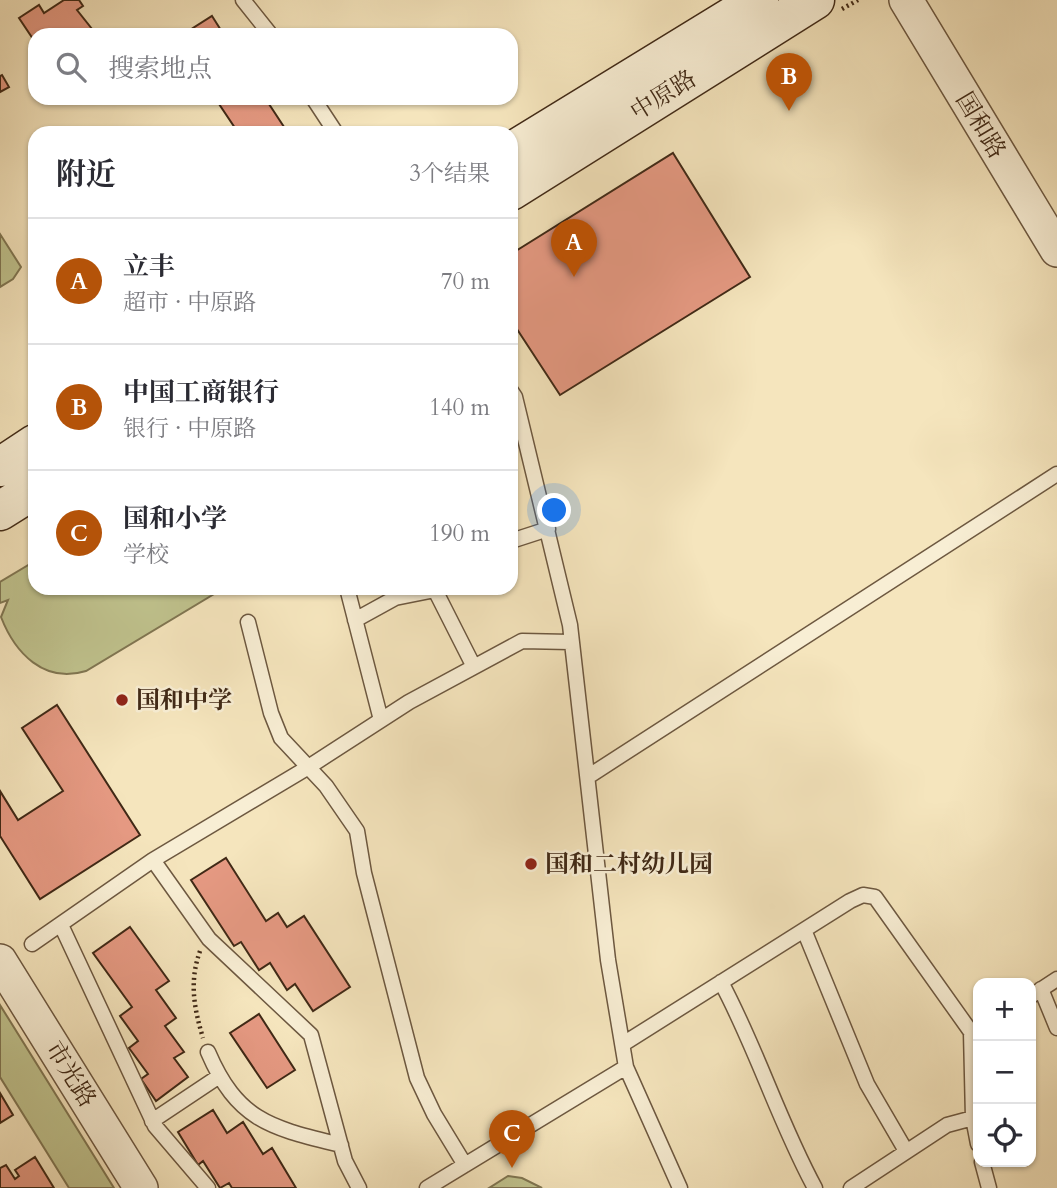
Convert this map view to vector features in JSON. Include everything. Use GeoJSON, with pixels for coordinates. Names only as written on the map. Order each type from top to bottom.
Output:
{"type":"FeatureCollection","features":[{"type":"Feature","properties":{"kind":"main road","name":"中原路"},"geometry":{"type":"LineString","coordinates":[[518,148],[759,0]]}},
{"type":"Feature","properties":{"kind":"main road","name":"中原路"},"geometry":{"type":"LineString","coordinates":[[518,187],[815,0]]}},
{"type":"Feature","properties":{"kind":"main road"},"geometry":{"type":"LineString","coordinates":[[0,467],[28,449]]}},
{"type":"Feature","properties":{"kind":"main road"},"geometry":{"type":"LineString","coordinates":[[0,511],[28,493]]}},
{"type":"Feature","properties":{"kind":"street","name":"国和路"},"geometry":{"type":"LineString","coordinates":[[906,0],[1057,250]]}},
{"type":"Feature","properties":{"kind":"street","name":"市光路"},"geometry":{"type":"LineString","coordinates":[[0,961],[141,1188]]}},
{"type":"Feature","properties":{"kind":"lane"},"geometry":{"type":"LineString","coordinates":[[243,0],[265,28]]}},
{"type":"Feature","properties":{"kind":"lane"},"geometry":{"type":"LineString","coordinates":[[318,105],[331,126]]}},
{"type":"Feature","properties":{"kind":"lane"},"geometry":{"type":"LineString","coordinates":[[518,417],[570,625],[608,960],[626,1067],[680,1188]]}},
{"type":"Feature","properties":{"kind":"lane"},"geometry":{"type":"LineString","coordinates":[[589,776],[1057,474]]}},
{"type":"Feature","properties":{"kind":"lane"},"geometry":{"type":"LineString","coordinates":[[518,539],[548,529]]}},
{"type":"Feature","properties":{"kind":"lane"},"geometry":{"type":"LineString","coordinates":[[349,595],[381,720]]}},
{"type":"Feature","properties":{"kind":"lane"},"geometry":{"type":"LineString","coordinates":[[355,620],[395,598],[408,595]]}},
{"type":"Feature","properties":{"kind":"lane"},"geometry":{"type":"LineString","coordinates":[[437,595],[474,667]]}},
{"type":"Feature","properties":{"kind":"lane"},"geometry":{"type":"LineString","coordinates":[[248,622],[271,713],[281,738],[326,786],[356,831],[364,873],[417,1078],[434,1114],[466,1165]]}},
{"type":"Feature","properties":{"kind":"lane"},"geometry":{"type":"LineString","coordinates":[[32,944],[153,860],[307,768],[381,720],[474,667],[522,641],[570,642]]}},
{"type":"Feature","properties":{"kind":"lane"},"geometry":{"type":"LineString","coordinates":[[153,860],[206,936],[311,1035],[345,1161],[359,1188]]}},
{"type":"Feature","properties":{"kind":"lane"},"geometry":{"type":"LineString","coordinates":[[622,1044],[863,895],[875,897],[973,1027]]}},
{"type":"Feature","properties":{"kind":"lane"},"geometry":{"type":"LineString","coordinates":[[61,925],[152,1121],[176,1155],[208,1188]]}},
{"type":"Feature","properties":{"kind":"lane"},"geometry":{"type":"LineString","coordinates":[[804,930],[867,1084],[906,1151]]}},
{"type":"Feature","properties":{"kind":"lane"},"geometry":{"type":"LineString","coordinates":[[1057,979],[1036,993],[1057,1028]]}},
{"type":"Feature","properties":{"kind":"lane"},"geometry":{"type":"LineString","coordinates":[[721,982],[748,1033],[796,1153],[815,1188]]}},
{"type":"Feature","properties":{"kind":"lane"},"geometry":{"type":"LineString","coordinates":[[973,1104],[975,1041]]}},
{"type":"Feature","properties":{"kind":"lane"},"geometry":{"type":"LineString","coordinates":[[208,1052],[218,1077],[229,1094],[252,1115],[285,1131],[341,1145]]}},
{"type":"Feature","properties":{"kind":"lane"},"geometry":{"type":"LineString","coordinates":[[427,1188],[626,1067]]}},
{"type":"Feature","properties":{"kind":"lane"},"geometry":{"type":"LineString","coordinates":[[152,1121],[218,1077]]}},
{"type":"Feature","properties":{"kind":"lane"},"geometry":{"type":"LineString","coordinates":[[851,1188],[947,1125],[973,1118]]}},
{"type":"Feature","properties":{"kind":"lane"},"geometry":{"type":"LineString","coordinates":[[983,1167],[989,1188]]}},
{"type":"Feature","properties":{"kind":"path"},"geometry":{"type":"LineString","coordinates":[[206,936],[192,979],[194,1007],[208,1052]]}},
{"type":"Feature","properties":{"kind":"green space"},"geometry":{"type":"Polygon","coordinates":[[[0,234],[21,267],[13,279],[0,287],[0,234]]]}},
{"type":"Feature","properties":{"kind":"green space"},"geometry":{"type":"Polygon","coordinates":[[[28,565],[28,595],[212,595],[86,671],[71,674],[44,669],[23,653],[14,642],[1,617],[8,600],[0,603],[0,582],[28,565]]]}},
{"type":"Feature","properties":{"kind":"green space"},"geometry":{"type":"Polygon","coordinates":[[[0,1005],[114,1188],[69,1188],[0,1077],[0,1005]]]}},
{"type":"Feature","properties":{"kind":"green space"},"geometry":{"type":"Polygon","coordinates":[[[508,1176],[522,1178],[542,1188],[489,1188],[508,1176]]]}},
{"type":"Feature","properties":{"kind":"building"},"geometry":{"type":"Polygon","coordinates":[[[64,0],[79,0],[83,6],[77,10],[91,28],[28,28],[28,32],[19,18],[39,5],[44,13],[64,0]]]}},
{"type":"Feature","properties":{"kind":"building"},"geometry":{"type":"Polygon","coordinates":[[[212,16],[220,28],[193,28],[212,16]]]}},
{"type":"Feature","properties":{"kind":"building"},"geometry":{"type":"Polygon","coordinates":[[[2,75],[9,87],[0,92],[0,76],[2,75]]]}},
{"type":"Feature","properties":{"kind":"building"},"geometry":{"type":"Polygon","coordinates":[[[220,105],[270,105],[283,126],[234,126],[220,105]]]}},
{"type":"Feature","properties":{"kind":"building"},"geometry":{"type":"Polygon","coordinates":[[[673,153],[750,277],[560,395],[518,331],[518,250],[673,153]]]}},
{"type":"Feature","properties":{"kind":"building"},"geometry":{"type":"Polygon","coordinates":[[[57,705],[140,835],[40,899],[0,836],[0,791],[18,820],[63,791],[22,728],[57,705]]]}},
{"type":"Feature","properties":{"kind":"building"},"geometry":{"type":"Polygon","coordinates":[[[226,858],[266,921],[278,913],[287,927],[304,916],[350,987],[313,1011],[295,984],[287,990],[270,963],[259,970],[241,942],[234,946],[191,880],[226,858]]]}},
{"type":"Feature","properties":{"kind":"building"},"geometry":{"type":"Polygon","coordinates":[[[130,927],[169,981],[156,990],[176,1018],[165,1026],[184,1052],[174,1058],[188,1077],[156,1101],[141,1079],[148,1074],[129,1048],[138,1041],[120,1016],[132,1007],[93,953],[130,927]]]}},
{"type":"Feature","properties":{"kind":"building"},"geometry":{"type":"Polygon","coordinates":[[[259,1014],[295,1070],[267,1088],[230,1033],[259,1014]]]}},
{"type":"Feature","properties":{"kind":"building"},"geometry":{"type":"Polygon","coordinates":[[[0,1093],[13,1115],[0,1123],[0,1093]]]}},
{"type":"Feature","properties":{"kind":"building"},"geometry":{"type":"Polygon","coordinates":[[[213,1110],[227,1133],[243,1122],[263,1154],[272,1148],[296,1188],[232,1188],[229,1183],[220,1188],[203,1161],[198,1165],[178,1132],[213,1110]]]}},
{"type":"Feature","properties":{"kind":"building"},"geometry":{"type":"Polygon","coordinates":[[[35,1157],[54,1188],[0,1188],[0,1168],[6,1165],[15,1179],[19,1176],[15,1170],[35,1157]]]}},
{"type":"Feature","properties":{"kind":"place","name":"中国工商银行"},"geometry":{"type":"Point","coordinates":[789,111]}},
{"type":"Feature","properties":{"kind":"place","name":"立丰"},"geometry":{"type":"Point","coordinates":[574,277]}},
{"type":"Feature","properties":{"kind":"place","name":"国和中学"},"geometry":{"type":"Point","coordinates":[122,700]}},
{"type":"Feature","properties":{"kind":"place","name":"国和二村幼儿园"},"geometry":{"type":"Point","coordinates":[531,864]}},
{"type":"Feature","properties":{"kind":"place","name":"国和小学"},"geometry":{"type":"Point","coordinates":[512,1168]}}]}
